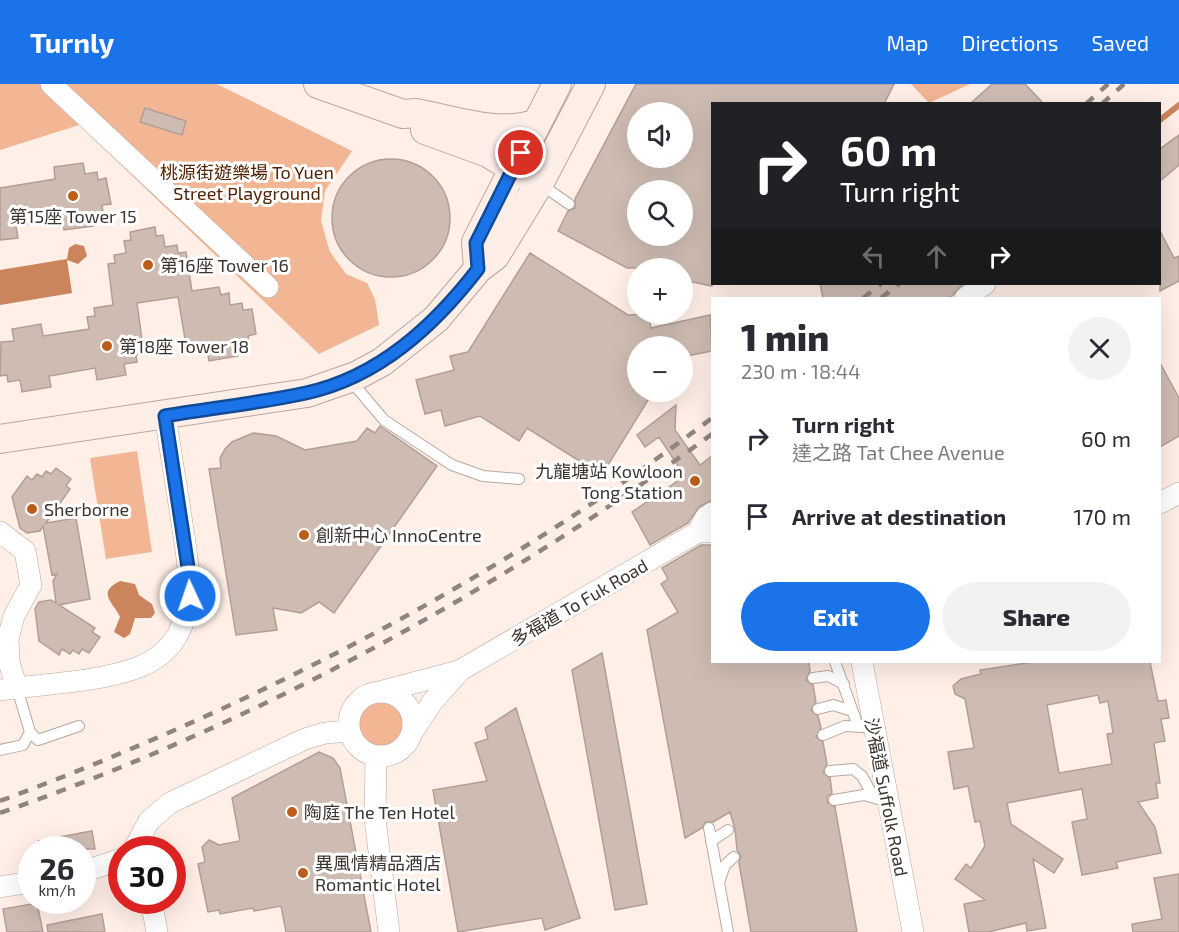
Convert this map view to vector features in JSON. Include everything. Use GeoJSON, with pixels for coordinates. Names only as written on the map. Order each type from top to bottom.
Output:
{"type":"FeatureCollection","features":[{"type":"Feature","properties":{"kind":"main road"},"geometry":{"type":"LineString","coordinates":[[318,84],[403,114],[416,113],[500,128],[526,128],[537,123]]}},
{"type":"Feature","properties":{"kind":"main road"},"geometry":{"type":"LineString","coordinates":[[478,269],[476,243],[557,84]]}},
{"type":"Feature","properties":{"kind":"main road"},"geometry":{"type":"LineString","coordinates":[[0,439],[307,393],[349,378],[382,362],[436,319],[478,269],[495,256],[539,184],[591,84]]}},
{"type":"Feature","properties":{"kind":"main road"},"geometry":{"type":"LineString","coordinates":[[403,114],[414,126],[488,153],[539,184]]}},
{"type":"Feature","properties":{"kind":"street"},"geometry":{"type":"LineString","coordinates":[[51,84],[267,287]]}},
{"type":"Feature","properties":{"kind":"street"},"geometry":{"type":"LineString","coordinates":[[966,297],[984,285]]}},
{"type":"Feature","properties":{"kind":"street"},"geometry":{"type":"LineString","coordinates":[[0,532],[25,550],[31,585],[14,616],[8,639],[9,689],[113,674],[142,666],[162,652],[179,632],[188,609],[189,574],[165,416]]}},
{"type":"Feature","properties":{"kind":"street","name":"多福道 To Fuk Road"},"geometry":{"type":"LineString","coordinates":[[350,731],[349,721],[356,702],[373,692],[459,671],[708,520]]}},
{"type":"Feature","properties":{"kind":"street","name":"沙福道 Suffolk Road"},"geometry":{"type":"LineString","coordinates":[[862,663],[867,728],[880,800],[913,932]]}},
{"type":"Feature","properties":{"kind":"street","name":"多福道 To Fuk Road"},"geometry":{"type":"LineString","coordinates":[[376,756],[386,756],[403,748],[433,700],[459,671]]}},
{"type":"Feature","properties":{"kind":"street"},"geometry":{"type":"LineString","coordinates":[[383,691],[393,693],[407,704],[412,712],[413,731]]}},
{"type":"Feature","properties":{"kind":"street"},"geometry":{"type":"LineString","coordinates":[[143,836],[149,821],[170,803],[313,736],[350,731],[359,747],[376,756],[375,819]]}},
{"type":"Feature","properties":{"kind":"street"},"geometry":{"type":"LineString","coordinates":[[313,736],[332,739],[353,754],[362,770],[375,819],[389,932]]}},
{"type":"Feature","properties":{"kind":"street"},"geometry":{"type":"LineString","coordinates":[[0,887],[18,884]]}},
{"type":"Feature","properties":{"kind":"street"},"geometry":{"type":"LineString","coordinates":[[154,914],[157,932]]}},
{"type":"Feature","properties":{"kind":"lane"},"geometry":{"type":"LineString","coordinates":[[539,184],[569,204]]}},
{"type":"Feature","properties":{"kind":"lane"},"geometry":{"type":"LineString","coordinates":[[349,378],[384,420],[452,465],[483,476],[519,479]]}},
{"type":"Feature","properties":{"kind":"lane"},"geometry":{"type":"LineString","coordinates":[[835,663],[852,711],[867,728]]}},
{"type":"Feature","properties":{"kind":"lane"},"geometry":{"type":"LineString","coordinates":[[813,678],[828,676],[844,684]]}},
{"type":"Feature","properties":{"kind":"lane"},"geometry":{"type":"LineString","coordinates":[[9,689],[30,732],[38,740],[79,726]]}},
{"type":"Feature","properties":{"kind":"lane"},"geometry":{"type":"LineString","coordinates":[[818,709],[833,705],[852,711]]}},
{"type":"Feature","properties":{"kind":"lane"},"geometry":{"type":"LineString","coordinates":[[824,735],[838,728],[867,728]]}},
{"type":"Feature","properties":{"kind":"lane"},"geometry":{"type":"LineString","coordinates":[[0,750],[23,745],[30,732]]}},
{"type":"Feature","properties":{"kind":"lane"},"geometry":{"type":"LineString","coordinates":[[830,771],[853,770],[862,776],[880,800]]}},
{"type":"Feature","properties":{"kind":"lane"},"geometry":{"type":"LineString","coordinates":[[834,800],[843,796],[880,800]]}},
{"type":"Feature","properties":{"kind":"lane"},"geometry":{"type":"LineString","coordinates":[[709,828],[728,932]]}},
{"type":"Feature","properties":{"kind":"lane"},"geometry":{"type":"LineString","coordinates":[[711,841],[728,830]]}},
{"type":"Feature","properties":{"kind":"lane"},"geometry":{"type":"LineString","coordinates":[[719,885],[725,865],[734,857]]}},
{"type":"Feature","properties":{"kind":"green space","name":"桃源街遊樂場 To Yuen Street Playground"},"geometry":{"type":"Polygon","coordinates":[[[0,84],[217,84],[352,151],[325,191],[321,221],[330,252],[346,274],[367,283],[375,299],[379,325],[319,354],[79,125],[0,150],[0,84]]]}},
{"type":"Feature","properties":{"kind":"green space"},"geometry":{"type":"Polygon","coordinates":[[[911,84],[970,84],[931,102],[928,102],[911,84]]]}},
{"type":"Feature","properties":{"kind":"green space"},"geometry":{"type":"Polygon","coordinates":[[[137,451],[152,552],[106,559],[90,458],[137,451]]]}},
{"type":"Feature","properties":{"kind":"green space"},"geometry":{"type":"Polygon","coordinates":[[[376,699],[386,699],[401,709],[405,723],[404,732],[395,743],[386,747],[376,747],[361,737],[357,728],[357,718],[367,703],[376,699]]]}},
{"type":"Feature","properties":{"kind":"shaded area"},"geometry":{"type":"Polygon","coordinates":[[[75,244],[84,246],[87,256],[78,264],[67,260],[72,293],[0,305],[0,270],[67,259],[69,248],[75,244]]]}},
{"type":"Feature","properties":{"kind":"shaded area"},"geometry":{"type":"Polygon","coordinates":[[[120,581],[135,584],[139,595],[152,604],[155,613],[151,618],[135,618],[130,634],[124,638],[114,632],[120,617],[108,594],[113,585],[120,581]]]}},
{"type":"Feature","properties":{"kind":"building"},"geometry":{"type":"Polygon","coordinates":[[[636,84],[894,84],[885,102],[711,102],[712,286],[693,282],[693,258],[627,258],[627,268],[558,231],[568,211],[575,208],[575,199],[636,84]]]}},
{"type":"Feature","properties":{"kind":"building"},"geometry":{"type":"Polygon","coordinates":[[[992,84],[1025,84],[1042,102],[972,102],[992,84]]]}},
{"type":"Feature","properties":{"kind":"building"},"geometry":{"type":"Polygon","coordinates":[[[145,108],[186,121],[182,135],[140,122],[145,108]]]}},
{"type":"Feature","properties":{"kind":"building"},"geometry":{"type":"Polygon","coordinates":[[[1179,135],[1179,165],[1161,180],[1161,148],[1179,135]]]}},
{"type":"Feature","properties":{"kind":"building"},"geometry":{"type":"Polygon","coordinates":[[[391,159],[414,163],[433,176],[446,195],[450,218],[446,241],[433,260],[414,273],[391,277],[368,273],[349,260],[336,241],[332,218],[336,195],[349,176],[368,163],[391,159]]]}},
{"type":"Feature","properties":{"kind":"building"},"geometry":{"type":"Polygon","coordinates":[[[83,163],[85,174],[97,172],[98,180],[106,178],[111,204],[102,205],[103,212],[91,214],[93,226],[64,230],[62,219],[28,224],[16,226],[18,238],[0,240],[0,188],[55,179],[54,167],[83,163]]]}},
{"type":"Feature","properties":{"kind":"building"},"geometry":{"type":"Polygon","coordinates":[[[155,227],[156,236],[163,235],[165,247],[177,245],[178,253],[186,252],[192,291],[219,287],[221,295],[229,293],[230,305],[242,303],[243,310],[252,309],[256,334],[248,336],[249,343],[237,345],[238,356],[209,361],[207,349],[195,351],[194,344],[186,345],[178,297],[137,303],[144,354],[136,355],[137,362],[124,364],[126,375],[97,380],[95,368],[49,376],[51,387],[22,392],[20,380],[8,382],[7,375],[0,376],[1,342],[14,341],[12,329],[41,324],[43,336],[89,329],[87,317],[95,316],[94,308],[113,305],[108,264],[115,263],[114,255],[126,253],[124,241],[131,240],[130,232],[155,227]]]}},
{"type":"Feature","properties":{"kind":"building"},"geometry":{"type":"Polygon","coordinates":[[[1161,233],[1174,258],[1179,256],[1179,281],[1160,291],[1161,233]]]}},
{"type":"Feature","properties":{"kind":"building"},"geometry":{"type":"Polygon","coordinates":[[[530,253],[627,314],[627,324],[650,324],[651,328],[669,324],[693,324],[693,319],[710,315],[711,351],[693,355],[693,336],[627,336],[627,402],[647,402],[608,465],[597,472],[527,428],[519,441],[480,416],[445,426],[441,410],[425,414],[416,380],[454,370],[450,356],[468,352],[530,253]]]}},
{"type":"Feature","properties":{"kind":"building"},"geometry":{"type":"Polygon","coordinates":[[[820,285],[962,285],[951,297],[823,297],[820,285]]]}},
{"type":"Feature","properties":{"kind":"building"},"geometry":{"type":"Polygon","coordinates":[[[1161,365],[1179,398],[1179,436],[1161,446],[1161,365]]]}},
{"type":"Feature","properties":{"kind":"building"},"geometry":{"type":"Polygon","coordinates":[[[676,405],[675,430],[700,465],[711,457],[711,501],[699,507],[688,523],[650,545],[632,512],[685,476],[659,437],[645,447],[637,435],[676,405]]]}},
{"type":"Feature","properties":{"kind":"building","name":"創新中心 InnoCentre"},"geometry":{"type":"Polygon","coordinates":[[[380,426],[437,466],[334,613],[319,602],[301,613],[273,608],[277,630],[236,635],[209,469],[221,468],[220,458],[225,449],[232,442],[253,433],[276,436],[305,450],[357,441],[367,428],[375,433],[380,426]]]}},
{"type":"Feature","properties":{"kind":"building"},"geometry":{"type":"Polygon","coordinates":[[[56,468],[71,479],[66,486],[70,489],[46,523],[76,518],[90,599],[59,605],[95,628],[92,632],[100,637],[89,653],[82,649],[79,654],[73,650],[70,654],[62,649],[59,655],[39,641],[35,609],[39,602],[51,600],[56,603],[53,581],[57,574],[52,575],[43,526],[40,531],[27,533],[20,528],[12,497],[27,476],[32,480],[37,474],[42,477],[46,471],[51,474],[56,468]]]}},
{"type":"Feature","properties":{"kind":"building"},"geometry":{"type":"Polygon","coordinates":[[[701,545],[711,545],[711,663],[809,663],[810,671],[806,680],[813,685],[816,702],[811,710],[818,716],[821,728],[816,737],[823,742],[827,764],[823,772],[830,778],[832,793],[827,797],[827,802],[835,807],[857,932],[751,932],[739,863],[741,856],[737,850],[735,829],[730,812],[713,822],[705,822],[702,828],[685,838],[647,630],[678,612],[661,584],[668,579],[662,568],[701,545]]]}},
{"type":"Feature","properties":{"kind":"building"},"geometry":{"type":"Polygon","coordinates":[[[602,653],[647,904],[615,910],[572,670],[602,653]]]}},
{"type":"Feature","properties":{"kind":"building"},"geometry":{"type":"Polygon","coordinates":[[[1026,663],[1150,663],[1158,701],[1166,700],[1169,718],[1161,719],[1165,741],[1154,743],[1160,783],[1156,783],[1158,798],[1138,802],[1155,827],[1161,853],[1116,862],[1118,868],[1082,875],[1072,822],[1087,819],[1082,789],[1007,803],[1011,824],[1063,859],[1054,873],[1033,859],[1046,928],[1027,931],[1026,923],[988,932],[969,932],[964,904],[985,900],[955,879],[966,864],[971,868],[985,846],[980,821],[975,822],[968,786],[954,789],[948,752],[974,748],[965,699],[955,694],[953,686],[961,679],[981,674],[980,670],[1026,663]],[[1098,695],[1047,705],[1059,773],[1112,764],[1107,734],[1113,733],[1108,701],[1100,703],[1098,695]]]}},
{"type":"Feature","properties":{"kind":"building"},"geometry":{"type":"Polygon","coordinates":[[[516,708],[580,918],[545,930],[542,918],[458,932],[433,790],[487,781],[475,743],[488,739],[485,728],[516,708]]]}},
{"type":"Feature","properties":{"kind":"building"},"geometry":{"type":"Polygon","coordinates":[[[319,752],[333,758],[340,768],[371,932],[286,932],[281,906],[220,914],[219,910],[208,912],[198,864],[205,862],[202,847],[209,840],[219,845],[240,841],[232,798],[319,752]]]}},
{"type":"Feature","properties":{"kind":"building"},"geometry":{"type":"Polygon","coordinates":[[[92,831],[93,836],[65,836],[92,831]]]}},
{"type":"Feature","properties":{"kind":"building"},"geometry":{"type":"Polygon","coordinates":[[[1179,874],[1179,932],[1133,932],[1132,924],[1162,919],[1154,878],[1179,874]]]}},
{"type":"Feature","properties":{"kind":"building"},"geometry":{"type":"Polygon","coordinates":[[[18,906],[18,914],[39,914],[43,932],[7,932],[3,909],[18,906]]]}},
{"type":"Feature","properties":{"kind":"building"},"geometry":{"type":"Polygon","coordinates":[[[102,914],[105,932],[48,932],[47,925],[102,914]]]}},
{"type":"Feature","properties":{"kind":"waterway"},"geometry":{"type":"LineString","coordinates":[[1161,119],[1179,105]]}},
{"type":"Feature","properties":{"kind":"railway"},"geometry":{"type":"LineString","coordinates":[[1088,102],[1108,84]]}},
{"type":"Feature","properties":{"kind":"railway"},"geometry":{"type":"LineString","coordinates":[[1104,102],[1124,84]]}},
{"type":"Feature","properties":{"kind":"railway"},"geometry":{"type":"LineString","coordinates":[[864,297],[880,285]]}},
{"type":"Feature","properties":{"kind":"railway"},"geometry":{"type":"LineString","coordinates":[[882,297],[898,285]]}},
{"type":"Feature","properties":{"kind":"railway"},"geometry":{"type":"LineString","coordinates":[[0,801],[188,724],[370,635],[459,586],[545,534],[630,478],[711,419]]}},
{"type":"Feature","properties":{"kind":"railway"},"geometry":{"type":"LineString","coordinates":[[0,813],[95,778],[188,739],[370,650],[545,548],[711,435]]}},
{"type":"Feature","properties":{"kind":"place","name":"第15座 Tower 15"},"geometry":{"type":"Point","coordinates":[73,196]}},
{"type":"Feature","properties":{"kind":"place","name":"第16座 Tower 16"},"geometry":{"type":"Point","coordinates":[148,265]}},
{"type":"Feature","properties":{"kind":"place","name":"第18座 Tower 18"},"geometry":{"type":"Point","coordinates":[107,346]}},
{"type":"Feature","properties":{"kind":"place","name":"九龍塘站 Kowloon Tong Station"},"geometry":{"type":"Point","coordinates":[695,481]}},
{"type":"Feature","properties":{"kind":"place","name":"Sherborne"},"geometry":{"type":"Point","coordinates":[32,509]}},
{"type":"Feature","properties":{"kind":"place","name":"創新中心 InnoCentre"},"geometry":{"type":"Point","coordinates":[304,535]}},
{"type":"Feature","properties":{"kind":"place","name":"陶庭 The Ten Hotel"},"geometry":{"type":"Point","coordinates":[292,812]}},
{"type":"Feature","properties":{"kind":"place","name":"異風情精品酒店 Romantic Hotel"},"geometry":{"type":"Point","coordinates":[303,873]}},
{"type":"Feature","properties":{"kind":"route"},"geometry":{"type":"LineString","coordinates":[[190,596],[189,574],[165,416],[307,393],[356,376],[382,362],[436,319],[478,269],[476,243],[521,153]]}}]}
